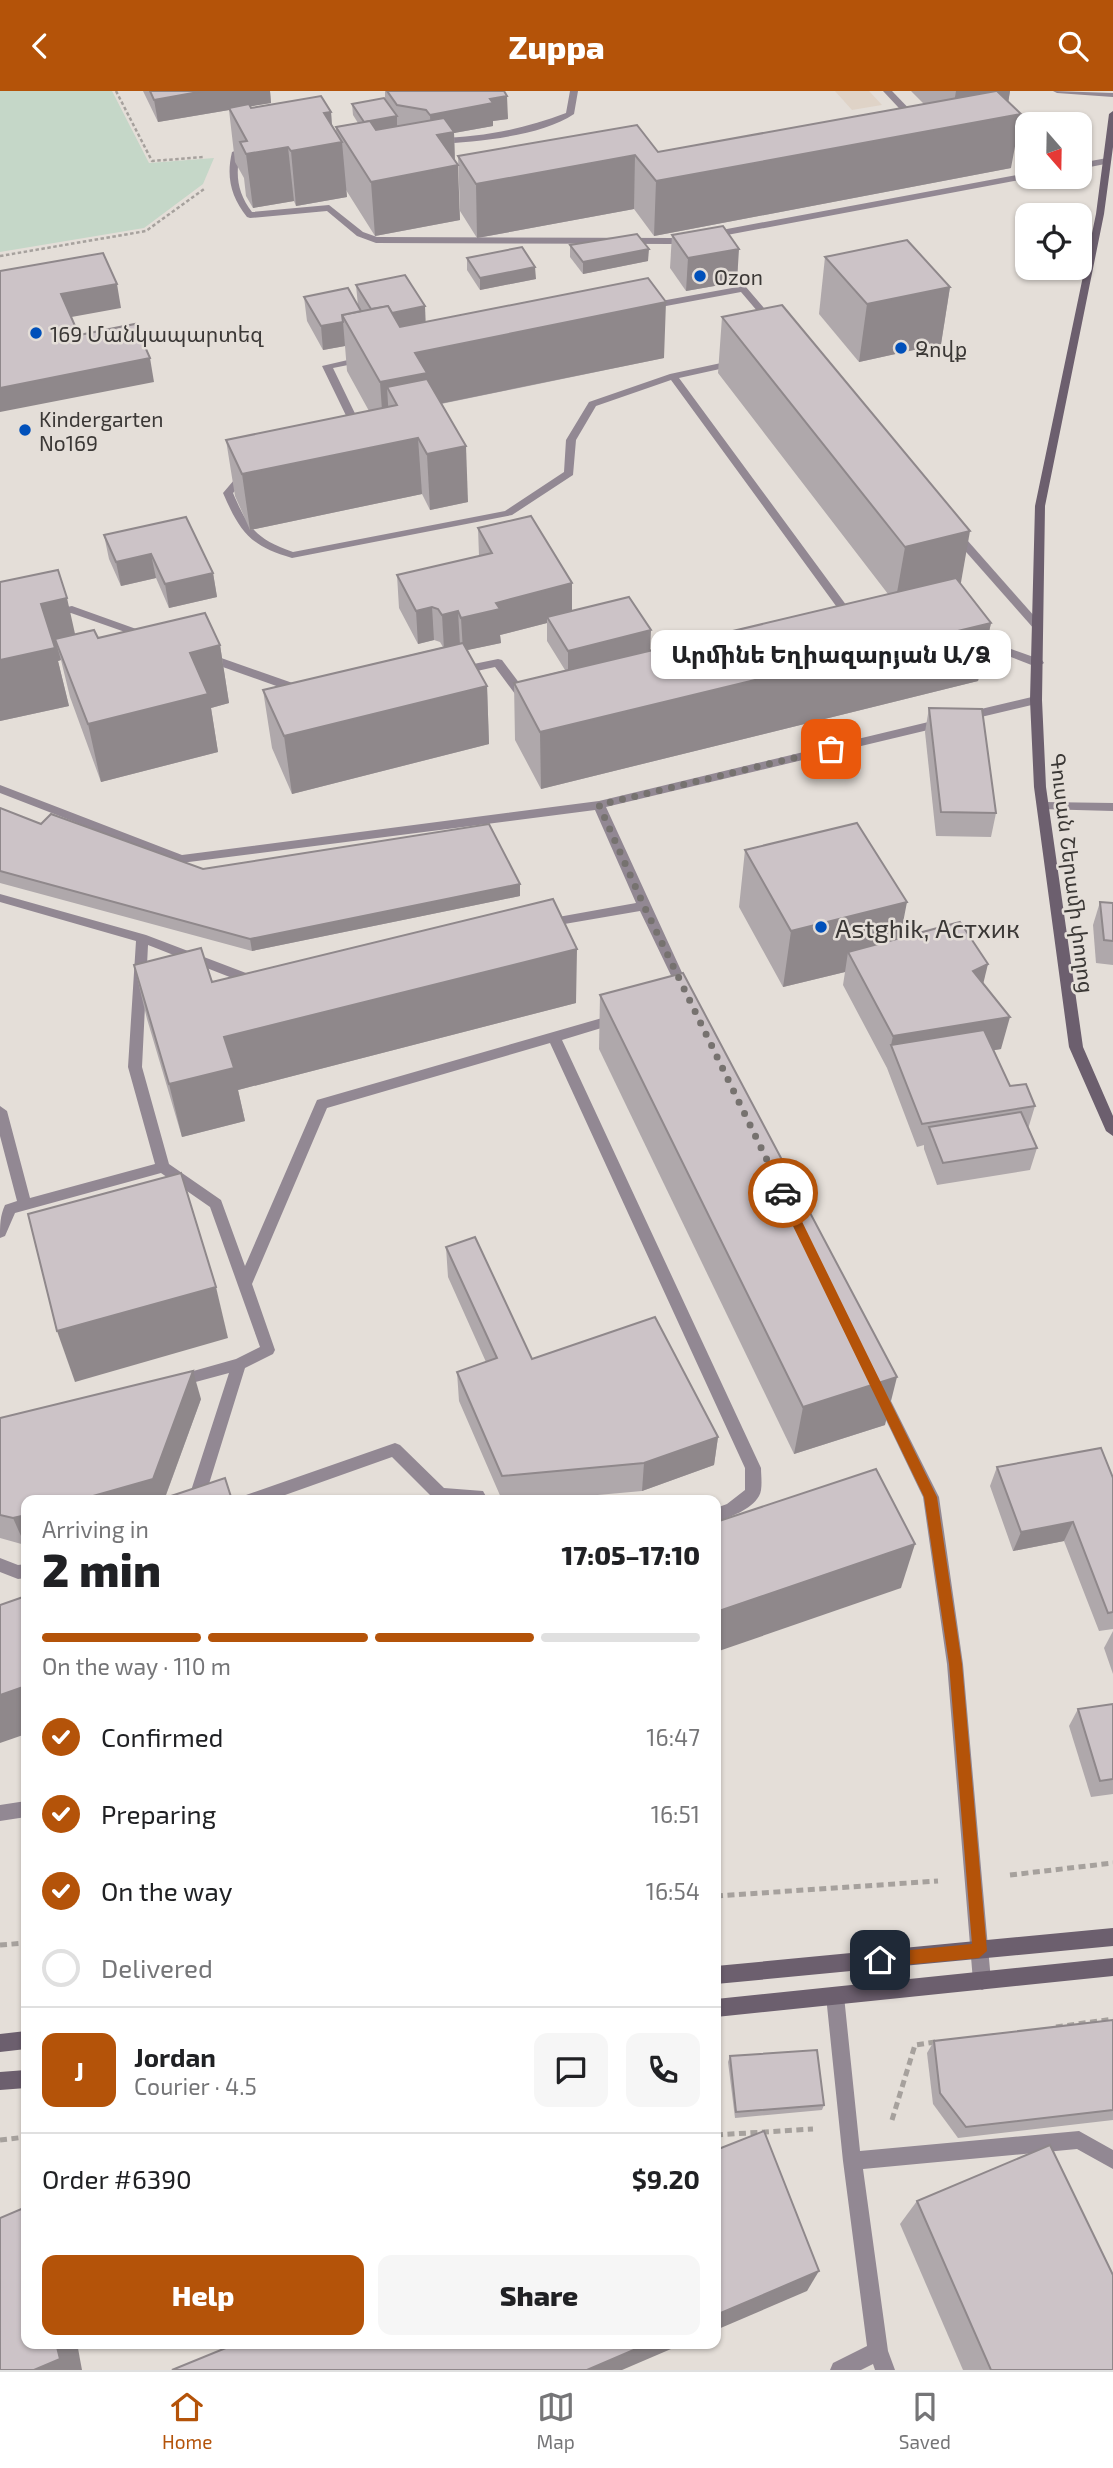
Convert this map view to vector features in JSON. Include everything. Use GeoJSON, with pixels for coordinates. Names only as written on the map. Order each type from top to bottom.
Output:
{"type":"FeatureCollection","features":[{"type":"Feature","properties":{"kind":"main road","name":"Գուսան Շերամի փողոց"},"geometry":{"type":"LineString","coordinates":[[1113,114],[1100,214],[1040,506],[1036,700],[1044,806],[1076,1047],[1113,1131]]}},
{"type":"Feature","properties":{"kind":"main road"},"geometry":{"type":"LineString","coordinates":[[1100,214],[1113,214]]}},
{"type":"Feature","properties":{"kind":"main road"},"geometry":{"type":"LineString","coordinates":[[721,1975],[1113,1937]]}},
{"type":"Feature","properties":{"kind":"main road"},"geometry":{"type":"LineString","coordinates":[[721,2007],[1113,1967]]}},
{"type":"Feature","properties":{"kind":"main road"},"geometry":{"type":"LineString","coordinates":[[0,2043],[21,2041]]}},
{"type":"Feature","properties":{"kind":"main road"},"geometry":{"type":"LineString","coordinates":[[0,2081],[21,2079]]}},
{"type":"Feature","properties":{"kind":"lane"},"geometry":{"type":"LineString","coordinates":[[424,142],[486,140],[570,114],[574,91]]}},
{"type":"Feature","properties":{"kind":"lane"},"geometry":{"type":"LineString","coordinates":[[887,91],[923,128]]}},
{"type":"Feature","properties":{"kind":"lane"},"geometry":{"type":"LineString","coordinates":[[1057,91],[1113,95]]}},
{"type":"Feature","properties":{"kind":"lane"},"geometry":{"type":"LineString","coordinates":[[486,140],[496,148]]}},
{"type":"Feature","properties":{"kind":"lane"},"geometry":{"type":"LineString","coordinates":[[257,146],[236,152],[231,169],[237,199],[250,215],[329,208],[360,234],[376,240],[675,241],[1015,178]]}},
{"type":"Feature","properties":{"kind":"lane"},"geometry":{"type":"LineString","coordinates":[[1092,164],[1107,161]]}},
{"type":"Feature","properties":{"kind":"lane"},"geometry":{"type":"LineString","coordinates":[[636,309],[743,289],[778,330]]}},
{"type":"Feature","properties":{"kind":"lane"},"geometry":{"type":"LineString","coordinates":[[351,443],[363,440],[327,366],[381,356]]}},
{"type":"Feature","properties":{"kind":"lane"},"geometry":{"type":"LineString","coordinates":[[251,469],[228,493],[244,529],[262,545],[292,555],[508,513],[569,473],[571,440],[592,404],[673,376],[754,359]]}},
{"type":"Feature","properties":{"kind":"lane"},"geometry":{"type":"LineString","coordinates":[[673,376],[862,626],[842,628]]}},
{"type":"Feature","properties":{"kind":"lane"},"geometry":{"type":"LineString","coordinates":[[948,525],[1039,628]]}},
{"type":"Feature","properties":{"kind":"lane"},"geometry":{"type":"LineString","coordinates":[[36,615],[72,609],[162,641]]}},
{"type":"Feature","properties":{"kind":"lane"},"geometry":{"type":"LineString","coordinates":[[956,635],[1038,663]]}},
{"type":"Feature","properties":{"kind":"lane"},"geometry":{"type":"LineString","coordinates":[[200,655],[315,696]]}},
{"type":"Feature","properties":{"kind":"lane"},"geometry":{"type":"LineString","coordinates":[[446,674],[498,663],[526,701],[540,698]]}},
{"type":"Feature","properties":{"kind":"lane"},"geometry":{"type":"LineString","coordinates":[[0,789],[181,859],[599,805],[1036,700]]}},
{"type":"Feature","properties":{"kind":"lane"},"geometry":{"type":"LineString","coordinates":[[599,805],[686,1003]]}},
{"type":"Feature","properties":{"kind":"lane"},"geometry":{"type":"LineString","coordinates":[[1044,806],[1113,807]]}},
{"type":"Feature","properties":{"kind":"lane"},"geometry":{"type":"LineString","coordinates":[[0,898],[142,938],[245,978],[272,973]]}},
{"type":"Feature","properties":{"kind":"lane"},"geometry":{"type":"LineString","coordinates":[[534,926],[644,906]]}},
{"type":"Feature","properties":{"kind":"lane"},"geometry":{"type":"LineString","coordinates":[[142,938],[135,1067],[163,1167],[216,1204],[268,1350],[239,1364],[159,1386]]}},
{"type":"Feature","properties":{"kind":"lane"},"geometry":{"type":"LineString","coordinates":[[244,1285],[322,1104],[635,1014]]}},
{"type":"Feature","properties":{"kind":"lane"},"geometry":{"type":"LineString","coordinates":[[554,1037],[752,1468],[753,1493],[732,1509],[721,1513]]}},
{"type":"Feature","properties":{"kind":"lane"},"geometry":{"type":"LineString","coordinates":[[0,1111],[25,1205]]}},
{"type":"Feature","properties":{"kind":"lane"},"geometry":{"type":"LineString","coordinates":[[0,1232],[10,1209],[163,1167]]}},
{"type":"Feature","properties":{"kind":"lane"},"geometry":{"type":"LineString","coordinates":[[198,1495],[239,1364]]}},
{"type":"Feature","properties":{"kind":"lane"},"geometry":{"type":"LineString","coordinates":[[876,1385],[930,1497],[955,1664],[982,1981]]}},
{"type":"Feature","properties":{"kind":"lane"},"geometry":{"type":"LineString","coordinates":[[265,1495],[395,1450],[440,1495]]}},
{"type":"Feature","properties":{"kind":"lane"},"geometry":{"type":"LineString","coordinates":[[0,1565],[21,1571]]}},
{"type":"Feature","properties":{"kind":"lane"},"geometry":{"type":"LineString","coordinates":[[0,1813],[21,1810]]}},
{"type":"Feature","properties":{"kind":"lane"},"geometry":{"type":"LineString","coordinates":[[835,1996],[852,2161],[882,2360],[840,2370]]}},
{"type":"Feature","properties":{"kind":"lane"},"geometry":{"type":"LineString","coordinates":[[852,2161],[1079,2140],[1113,2160]]}},
{"type":"Feature","properties":{"kind":"path"},"geometry":{"type":"LineString","coordinates":[[116,91],[152,161],[206,157]]}},
{"type":"Feature","properties":{"kind":"path"},"geometry":{"type":"LineString","coordinates":[[0,256],[146,231],[206,188]]}},
{"type":"Feature","properties":{"kind":"path"},"geometry":{"type":"LineString","coordinates":[[721,1896],[974,1879],[1113,1863]]}},
{"type":"Feature","properties":{"kind":"path"},"geometry":{"type":"LineString","coordinates":[[0,1945],[21,1943]]}},
{"type":"Feature","properties":{"kind":"path"},"geometry":{"type":"LineString","coordinates":[[1047,2028],[1113,2019]]}},
{"type":"Feature","properties":{"kind":"path"},"geometry":{"type":"LineString","coordinates":[[721,2135],[891,2124],[915,2045],[942,2041]]}},
{"type":"Feature","properties":{"kind":"path"},"geometry":{"type":"LineString","coordinates":[[0,2140],[21,2138]]}},
{"type":"Feature","properties":{"kind":"shaded area"},"geometry":{"type":"Polygon","coordinates":[[[835,91],[869,91],[882,105],[852,110],[835,91]]]}},
{"type":"Feature","properties":{"kind":"green space"},"geometry":{"type":"Polygon","coordinates":[[[0,91],[112,91],[149,163],[214,158],[203,184],[144,228],[0,252],[0,91]]]}},
{"type":"Feature","properties":{"kind":"building"},"geometry":{"type":"Polygon","coordinates":[[[150,91],[204,91],[154,100],[150,91]]]}},
{"type":"Feature","properties":{"kind":"building"},"geometry":{"type":"Polygon","coordinates":[[[387,91],[504,91],[507,96],[490,99],[493,103],[430,115],[426,110],[397,105],[387,91]]]}},
{"type":"Feature","properties":{"kind":"building"},"geometry":{"type":"Polygon","coordinates":[[[997,91],[1019,112],[1015,112],[1015,115],[656,181],[635,155],[476,184],[458,156],[637,125],[658,152],[997,91]]]}},
{"type":"Feature","properties":{"kind":"building"},"geometry":{"type":"Polygon","coordinates":[[[321,96],[331,112],[324,113],[342,142],[291,151],[288,147],[246,154],[240,142],[247,141],[229,108],[249,104],[251,108],[321,96]]]}},
{"type":"Feature","properties":{"kind":"building"},"geometry":{"type":"Polygon","coordinates":[[[384,98],[397,116],[364,122],[352,104],[384,98]]]}},
{"type":"Feature","properties":{"kind":"building"},"geometry":{"type":"Polygon","coordinates":[[[444,118],[454,132],[437,135],[458,165],[371,182],[336,127],[370,121],[376,130],[444,118]]]}},
{"type":"Feature","properties":{"kind":"building"},"geometry":{"type":"Polygon","coordinates":[[[723,226],[739,249],[688,258],[672,235],[723,226]]]}},
{"type":"Feature","properties":{"kind":"building"},"geometry":{"type":"Polygon","coordinates":[[[637,234],[649,249],[583,262],[570,245],[637,234]]]}},
{"type":"Feature","properties":{"kind":"building"},"geometry":{"type":"Polygon","coordinates":[[[907,240],[950,287],[867,304],[825,257],[907,240]]]}},
{"type":"Feature","properties":{"kind":"building"},"geometry":{"type":"Polygon","coordinates":[[[522,247],[535,267],[480,278],[467,258],[522,247]]]}},
{"type":"Feature","properties":{"kind":"building","name":"169 Մանկապարտեզ"},"geometry":{"type":"Polygon","coordinates":[[[103,253],[117,284],[61,294],[79,335],[135,324],[150,358],[0,388],[0,271],[103,253]]]}},
{"type":"Feature","properties":{"kind":"building"},"geometry":{"type":"Polygon","coordinates":[[[405,275],[425,306],[392,313],[388,306],[371,309],[356,285],[405,275]]]}},
{"type":"Feature","properties":{"kind":"building"},"geometry":{"type":"Polygon","coordinates":[[[648,278],[666,302],[415,353],[427,373],[380,382],[342,315],[388,306],[400,327],[648,278]]]}},
{"type":"Feature","properties":{"kind":"building"},"geometry":{"type":"Polygon","coordinates":[[[348,288],[361,311],[342,315],[343,322],[321,326],[304,297],[348,288]]]}},
{"type":"Feature","properties":{"kind":"building"},"geometry":{"type":"Polygon","coordinates":[[[782,305],[970,531],[905,547],[722,317],[782,305]]]}},
{"type":"Feature","properties":{"kind":"building"},"geometry":{"type":"Polygon","coordinates":[[[427,379],[466,446],[427,454],[418,438],[242,474],[226,440],[397,405],[387,387],[427,379]]]}},
{"type":"Feature","properties":{"kind":"building"},"geometry":{"type":"Polygon","coordinates":[[[531,516],[572,583],[496,603],[500,609],[461,618],[458,611],[442,615],[438,609],[432,607],[416,611],[397,575],[492,553],[478,528],[531,516]]]}},
{"type":"Feature","properties":{"kind":"building"},"geometry":{"type":"Polygon","coordinates":[[[186,517],[213,573],[165,584],[151,554],[116,562],[104,535],[186,517]]]}},
{"type":"Feature","properties":{"kind":"building"},"geometry":{"type":"Polygon","coordinates":[[[58,570],[67,598],[41,604],[55,648],[0,660],[0,582],[58,570]]]}},
{"type":"Feature","properties":{"kind":"building"},"geometry":{"type":"Polygon","coordinates":[[[956,578],[991,623],[540,732],[514,683],[956,578]]]}},
{"type":"Feature","properties":{"kind":"building"},"geometry":{"type":"Polygon","coordinates":[[[629,597],[651,630],[568,651],[547,617],[629,597]]]}},
{"type":"Feature","properties":{"kind":"building"},"geometry":{"type":"Polygon","coordinates":[[[205,613],[220,645],[190,653],[208,694],[88,724],[55,639],[94,630],[98,638],[205,613]]]}},
{"type":"Feature","properties":{"kind":"building"},"geometry":{"type":"Polygon","coordinates":[[[463,643],[487,686],[284,736],[263,690],[463,643]]]}},
{"type":"Feature","properties":{"kind":"building"},"geometry":{"type":"Polygon","coordinates":[[[929,708],[982,709],[996,813],[941,812],[929,708]]]}},
{"type":"Feature","properties":{"kind":"building"},"geometry":{"type":"Polygon","coordinates":[[[0,808],[41,824],[51,814],[203,869],[489,824],[520,884],[250,939],[0,871],[0,808]]]}},
{"type":"Feature","properties":{"kind":"building"},"geometry":{"type":"Polygon","coordinates":[[[857,823],[907,902],[791,931],[745,850],[857,823]]]}},
{"type":"Feature","properties":{"kind":"building"},"geometry":{"type":"Polygon","coordinates":[[[553,899],[577,949],[224,1037],[234,1068],[169,1084],[134,965],[201,948],[212,982],[553,899]]]}},
{"type":"Feature","properties":{"kind":"building"},"geometry":{"type":"Polygon","coordinates":[[[1100,902],[1113,903],[1113,941],[1104,940],[1100,902]]]}},
{"type":"Feature","properties":{"kind":"building"},"geometry":{"type":"Polygon","coordinates":[[[960,922],[988,964],[973,971],[1010,1017],[893,1036],[848,952],[960,922]]]}},
{"type":"Feature","properties":{"kind":"building"},"geometry":{"type":"Polygon","coordinates":[[[683,973],[897,1377],[803,1407],[600,995],[683,973]]]}},
{"type":"Feature","properties":{"kind":"building"},"geometry":{"type":"Polygon","coordinates":[[[984,1030],[1010,1086],[1026,1084],[1035,1106],[922,1124],[891,1045],[984,1030]]]}},
{"type":"Feature","properties":{"kind":"building"},"geometry":{"type":"Polygon","coordinates":[[[1021,1112],[1037,1148],[943,1163],[929,1127],[1021,1112]]]}},
{"type":"Feature","properties":{"kind":"building"},"geometry":{"type":"Polygon","coordinates":[[[181,1173],[216,1287],[57,1331],[28,1214],[181,1173]]]}},
{"type":"Feature","properties":{"kind":"building"},"geometry":{"type":"Polygon","coordinates":[[[475,1237],[532,1359],[655,1317],[718,1437],[644,1463],[502,1476],[457,1372],[497,1358],[446,1247],[475,1237]]]}},
{"type":"Feature","properties":{"kind":"building"},"geometry":{"type":"Polygon","coordinates":[[[193,1371],[153,1479],[97,1495],[21,1495],[21,1516],[13,1518],[0,1515],[0,1418],[193,1371]]]}},
{"type":"Feature","properties":{"kind":"building"},"geometry":{"type":"Polygon","coordinates":[[[1101,1448],[1113,1478],[1113,1612],[1108,1613],[1073,1522],[1021,1532],[997,1467],[1101,1448]]]}},
{"type":"Feature","properties":{"kind":"building"},"geometry":{"type":"Polygon","coordinates":[[[876,1469],[915,1544],[721,1610],[721,1520],[876,1469]]]}},
{"type":"Feature","properties":{"kind":"building"},"geometry":{"type":"Polygon","coordinates":[[[225,1478],[230,1495],[174,1495],[225,1478]]]}},
{"type":"Feature","properties":{"kind":"building"},"geometry":{"type":"Polygon","coordinates":[[[21,1598],[21,1688],[0,1695],[0,1605],[21,1598]]]}},
{"type":"Feature","properties":{"kind":"building"},"geometry":{"type":"Polygon","coordinates":[[[1113,1704],[1113,1779],[1100,1781],[1078,1709],[1113,1704]]]}},
{"type":"Feature","properties":{"kind":"building"},"geometry":{"type":"Polygon","coordinates":[[[1113,2020],[1113,2110],[966,2127],[940,2093],[934,2041],[1113,2020]]]}},
{"type":"Feature","properties":{"kind":"building"},"geometry":{"type":"Polygon","coordinates":[[[817,2050],[824,2105],[736,2112],[730,2056],[817,2050]]]}},
{"type":"Feature","properties":{"kind":"building"},"geometry":{"type":"Polygon","coordinates":[[[764,2131],[819,2271],[721,2313],[721,2148],[764,2131]]]}},
{"type":"Feature","properties":{"kind":"building"},"geometry":{"type":"Polygon","coordinates":[[[1050,2145],[1113,2275],[1113,2370],[991,2370],[917,2201],[1050,2145]]]}},
{"type":"Feature","properties":{"kind":"building"},"geometry":{"type":"Polygon","coordinates":[[[21,2209],[21,2349],[58,2349],[60,2359],[34,2370],[0,2370],[0,2218],[21,2209]]]}},
{"type":"Feature","properties":{"kind":"building"},"geometry":{"type":"Polygon","coordinates":[[[223,2349],[636,2349],[587,2370],[172,2370],[223,2349]]]}},
{"type":"Feature","properties":{"kind":"way so far"},"geometry":{"type":"LineString","coordinates":[[783,1193],[644,906],[599,805],[831,749]]}},
{"type":"Feature","properties":{"kind":"place","name":"Ozon"},"geometry":{"type":"Point","coordinates":[700,276]}},
{"type":"Feature","properties":{"kind":"place","name":"169 Մանկապարտեզ"},"geometry":{"type":"Point","coordinates":[36,333]}},
{"type":"Feature","properties":{"kind":"place","name":"Զովք"},"geometry":{"type":"Point","coordinates":[901,348]}},
{"type":"Feature","properties":{"kind":"place","name":"Kindergarten No169"},"geometry":{"type":"Point","coordinates":[25,430]}},
{"type":"Feature","properties":{"kind":"place","name":"Արմինե Եղիազարյան Ա/Ձ"},"geometry":{"type":"Point","coordinates":[831,749]}},
{"type":"Feature","properties":{"kind":"place","name":"Astghik, Астхик"},"geometry":{"type":"Point","coordinates":[821,927]}},
{"type":"Feature","properties":{"kind":"route"},"geometry":{"type":"LineString","coordinates":[[783,1193],[930,1497],[955,1664],[979,1951],[880,1960]]}}]}
